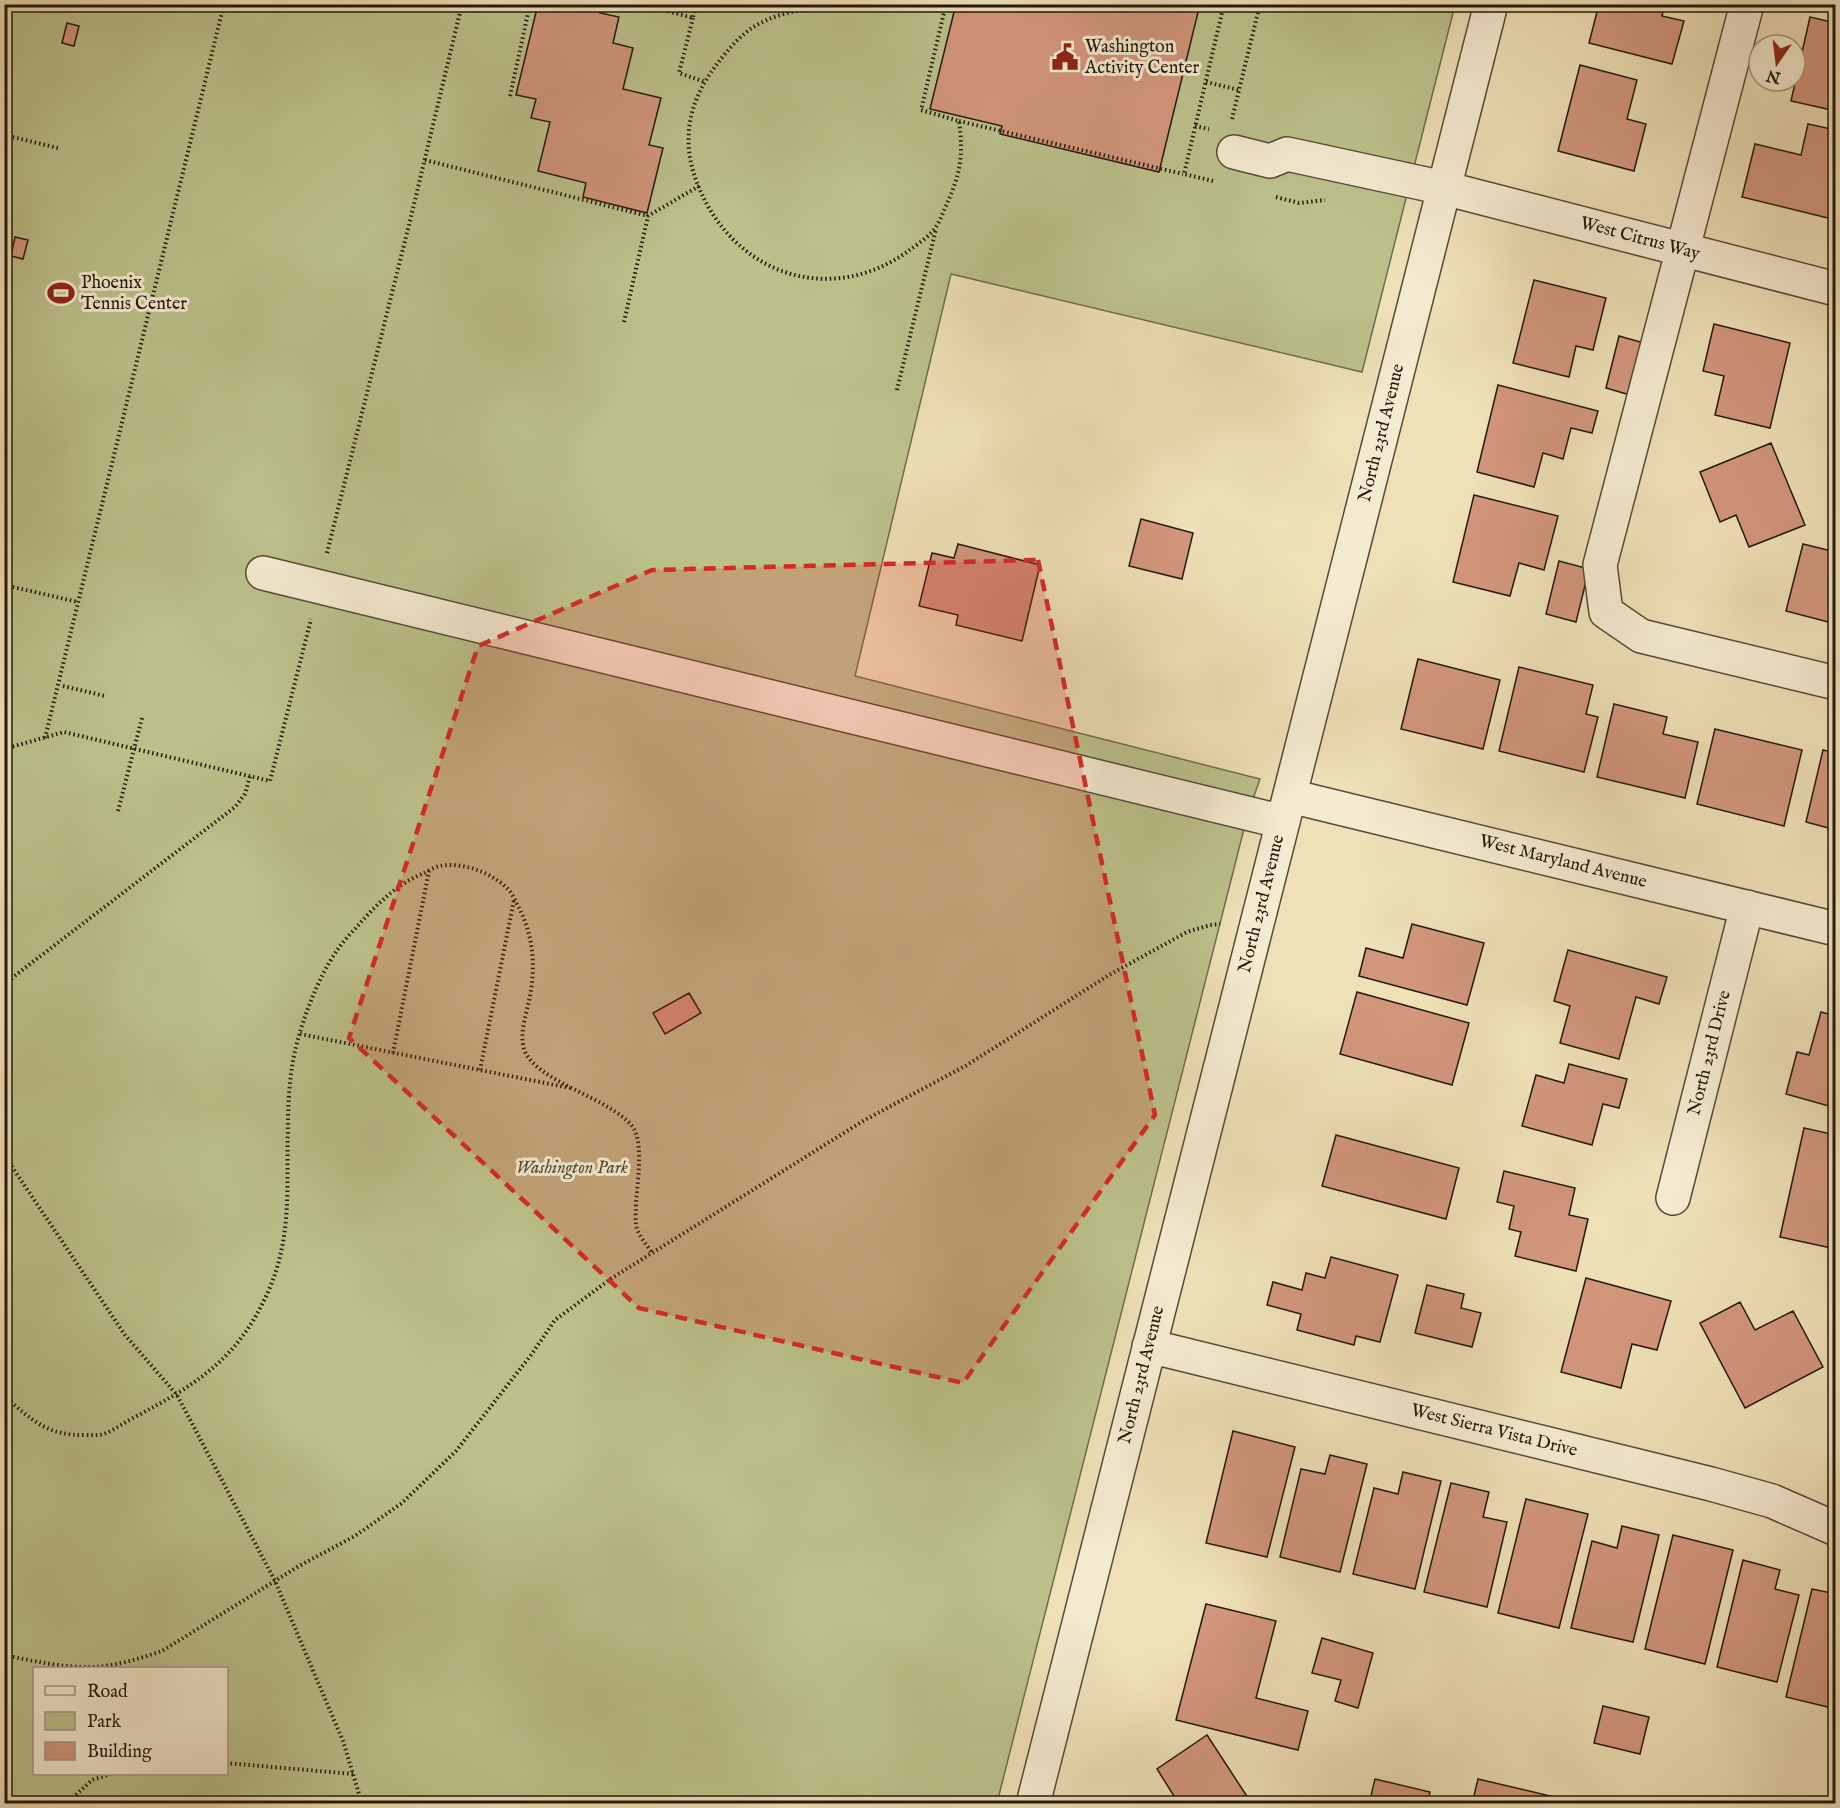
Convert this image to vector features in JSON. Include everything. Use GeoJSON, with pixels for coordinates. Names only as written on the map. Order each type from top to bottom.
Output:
{"type":"FeatureCollection","features":[{"type":"Feature","properties":{"kind":"street","name":"North 23rd Avenue"},"geometry":{"type":"LineString","coordinates":[[1033,1803],[1491,4]]}},
{"type":"Feature","properties":{"kind":"street"},"geometry":{"type":"LineString","coordinates":[[1747,4],[1600,565],[1606,612],[1641,636],[1836,683]]}},
{"type":"Feature","properties":{"kind":"street","name":"West Citrus Way"},"geometry":{"type":"LineString","coordinates":[[1228,135],[1270,161],[1287,154],[1444,188],[1836,289]]}},
{"type":"Feature","properties":{"kind":"street","name":"West Maryland Avenue"},"geometry":{"type":"LineString","coordinates":[[263,573],[1286,809],[1747,907],[1836,929]]}},
{"type":"Feature","properties":{"kind":"street","name":"North 23rd Drive"},"geometry":{"type":"LineString","coordinates":[[1673,1198],[1747,907]]}},
{"type":"Feature","properties":{"kind":"street","name":"West Sierra Vista Drive"},"geometry":{"type":"LineString","coordinates":[[1149,1346],[1711,1484],[1772,1501],[1836,1529]]}},
{"type":"Feature","properties":{"kind":"path"},"geometry":{"type":"LineString","coordinates":[[45,738],[224,4]]}},
{"type":"Feature","properties":{"kind":"path"},"geometry":{"type":"LineString","coordinates":[[4,749],[64,732],[270,781],[462,4]]}},
{"type":"Feature","properties":{"kind":"path"},"geometry":{"type":"LineString","coordinates":[[510,96],[530,4]]}},
{"type":"Feature","properties":{"kind":"path"},"geometry":{"type":"LineString","coordinates":[[642,4],[693,18]]}},
{"type":"Feature","properties":{"kind":"path"},"geometry":{"type":"LineString","coordinates":[[696,4],[680,73],[705,82]]}},
{"type":"Feature","properties":{"kind":"path"},"geometry":{"type":"LineString","coordinates":[[824,4],[830,7]]}},
{"type":"Feature","properties":{"kind":"path"},"geometry":{"type":"LineString","coordinates":[[857,4],[857,7],[830,7],[800,11],[755,26],[729,49],[699,92],[691,116],[687,140],[691,160],[699,186],[720,225],[735,243],[768,266],[793,276],[803,277],[830,279],[877,269],[899,258],[934,229],[953,191],[960,170],[963,146],[960,121]]}},
{"type":"Feature","properties":{"kind":"path"},"geometry":{"type":"LineString","coordinates":[[946,4],[921,110],[1184,174]]}},
{"type":"Feature","properties":{"kind":"path"},"geometry":{"type":"LineString","coordinates":[[1224,4],[1195,126],[1228,135],[1260,4]]}},
{"type":"Feature","properties":{"kind":"path"},"geometry":{"type":"LineString","coordinates":[[1206,82],[1239,90]]}},
{"type":"Feature","properties":{"kind":"path"},"geometry":{"type":"LineString","coordinates":[[4,135],[58,148]]}},
{"type":"Feature","properties":{"kind":"path"},"geometry":{"type":"LineString","coordinates":[[424,160],[648,216],[699,186]]}},
{"type":"Feature","properties":{"kind":"path"},"geometry":{"type":"LineString","coordinates":[[624,322],[648,216]]}},
{"type":"Feature","properties":{"kind":"path"},"geometry":{"type":"LineString","coordinates":[[897,390],[938,222]]}},
{"type":"Feature","properties":{"kind":"path"},"geometry":{"type":"LineString","coordinates":[[4,585],[78,602]]}},
{"type":"Feature","properties":{"kind":"path"},"geometry":{"type":"LineString","coordinates":[[63,686],[105,696]]}},
{"type":"Feature","properties":{"kind":"path"},"geometry":{"type":"LineString","coordinates":[[118,811],[142,718]]}},
{"type":"Feature","properties":{"kind":"path"},"geometry":{"type":"LineString","coordinates":[[4,984],[235,807],[245,794],[250,776]]}},
{"type":"Feature","properties":{"kind":"path"},"geometry":{"type":"LineString","coordinates":[[4,1396],[33,1421],[53,1431],[74,1435],[102,1435],[177,1395],[218,1365],[246,1333],[268,1292],[282,1250],[287,1220],[292,1066],[314,993],[337,949],[370,911],[407,880],[439,866],[465,866],[484,873],[509,890],[526,922],[533,950],[531,992],[523,1030],[525,1051],[548,1075],[623,1116],[635,1130],[639,1150],[636,1228],[652,1253]]}},
{"type":"Feature","properties":{"kind":"path"},"geometry":{"type":"LineString","coordinates":[[393,1053],[429,871]]}},
{"type":"Feature","properties":{"kind":"path"},"geometry":{"type":"LineString","coordinates":[[480,1070],[514,900]]}},
{"type":"Feature","properties":{"kind":"path"},"geometry":{"type":"LineString","coordinates":[[4,1655],[49,1664],[94,1667],[142,1658],[172,1646],[299,1566],[356,1536],[402,1503],[456,1451],[531,1355],[555,1320],[612,1278],[863,1121],[967,1065],[1109,975],[1187,932],[1220,924]]}},
{"type":"Feature","properties":{"kind":"path"},"geometry":{"type":"LineString","coordinates":[[300,1034],[574,1089]]}},
{"type":"Feature","properties":{"kind":"path"},"geometry":{"type":"LineString","coordinates":[[4,1155],[125,1335],[177,1395],[275,1581],[343,1741],[362,1803]]}},
{"type":"Feature","properties":{"kind":"path"},"geometry":{"type":"LineString","coordinates":[[228,1763],[353,1774]]}},
{"type":"Feature","properties":{"kind":"path"},"geometry":{"type":"LineString","coordinates":[[66,1803],[92,1780],[106,1775]]}},
{"type":"Feature","properties":{"kind":"highlighted area"},"geometry":{"type":"Polygon","coordinates":[[[1038,560],[1155,1115],[963,1383],[639,1308],[349,1038],[478,646],[652,570],[1038,560]]]}},
{"type":"Feature","properties":{"kind":"green space","name":"Washington Park"},"geometry":{"type":"Polygon","coordinates":[[[4,5],[1455,5],[1362,372],[951,274],[855,676],[1260,779],[1248,813],[997,1803],[5,1803],[4,5]]]}},
{"type":"Feature","properties":{"kind":"building"},"geometry":{"type":"Polygon","coordinates":[[[538,4],[601,4],[600,13],[619,17],[613,43],[633,48],[623,89],[661,98],[649,145],[663,148],[647,213],[583,197],[586,183],[538,171],[550,122],[531,118],[536,99],[516,95],[538,4]]]}},
{"type":"Feature","properties":{"kind":"building","name":"Washington Activity Center"},"geometry":{"type":"Polygon","coordinates":[[[956,4],[1200,4],[1159,172],[1000,134],[1002,126],[930,109],[956,4]]]}},
{"type":"Feature","properties":{"kind":"building"},"geometry":{"type":"Polygon","coordinates":[[[1599,4],[1665,4],[1662,16],[1684,21],[1672,64],[1589,43],[1599,4]]]}},
{"type":"Feature","properties":{"kind":"building"},"geometry":{"type":"Polygon","coordinates":[[[1810,17],[1836,23],[1836,111],[1791,101],[1793,93],[1807,93],[1806,33],[1810,17]]]}},
{"type":"Feature","properties":{"kind":"building"},"geometry":{"type":"Polygon","coordinates":[[[67,23],[79,26],[74,46],[62,43],[67,23]]]}},
{"type":"Feature","properties":{"kind":"building"},"geometry":{"type":"Polygon","coordinates":[[[1580,65],[1637,80],[1627,119],[1646,124],[1634,171],[1558,151],[1580,65]]]}},
{"type":"Feature","properties":{"kind":"building"},"geometry":{"type":"Polygon","coordinates":[[[1808,124],[1836,130],[1836,220],[1742,197],[1755,144],[1801,155],[1808,124]]]}},
{"type":"Feature","properties":{"kind":"building"},"geometry":{"type":"Polygon","coordinates":[[[15,237],[28,240],[23,259],[11,256],[15,237]]]}},
{"type":"Feature","properties":{"kind":"building"},"geometry":{"type":"Polygon","coordinates":[[[1534,280],[1606,298],[1593,350],[1576,346],[1569,377],[1513,363],[1534,280]]]}},
{"type":"Feature","properties":{"kind":"building"},"geometry":{"type":"Polygon","coordinates":[[[1714,324],[1790,343],[1770,428],[1715,415],[1724,376],[1703,371],[1714,324]]]}},
{"type":"Feature","properties":{"kind":"building"},"geometry":{"type":"Polygon","coordinates":[[[1619,336],[1644,343],[1630,395],[1606,388],[1619,336]]]}},
{"type":"Feature","properties":{"kind":"building"},"geometry":{"type":"Polygon","coordinates":[[[1498,385],[1598,411],[1592,433],[1571,428],[1563,459],[1543,453],[1534,487],[1477,472],[1498,385]]]}},
{"type":"Feature","properties":{"kind":"building"},"geometry":{"type":"Polygon","coordinates":[[[1771,443],[1805,525],[1749,547],[1736,515],[1720,522],[1700,472],[1771,443]]]}},
{"type":"Feature","properties":{"kind":"building"},"geometry":{"type":"Polygon","coordinates":[[[1474,495],[1558,516],[1544,570],[1519,563],[1510,596],[1453,582],[1474,495]]]}},
{"type":"Feature","properties":{"kind":"building"},"geometry":{"type":"Polygon","coordinates":[[[1141,519],[1193,533],[1182,579],[1129,566],[1141,519]]]}},
{"type":"Feature","properties":{"kind":"building"},"geometry":{"type":"Polygon","coordinates":[[[958,544],[1040,565],[1022,641],[956,625],[958,615],[919,606],[932,553],[954,558],[958,544]]]}},
{"type":"Feature","properties":{"kind":"building"},"geometry":{"type":"Polygon","coordinates":[[[1803,544],[1836,552],[1836,624],[1786,611],[1803,544]]]}},
{"type":"Feature","properties":{"kind":"building"},"geometry":{"type":"Polygon","coordinates":[[[1559,561],[1589,569],[1576,622],[1546,614],[1559,561]]]}},
{"type":"Feature","properties":{"kind":"building"},"geometry":{"type":"Polygon","coordinates":[[[1418,659],[1500,680],[1483,749],[1401,729],[1418,659]]]}},
{"type":"Feature","properties":{"kind":"building"},"geometry":{"type":"Polygon","coordinates":[[[1519,667],[1593,685],[1586,714],[1598,717],[1584,772],[1499,751],[1519,667]]]}},
{"type":"Feature","properties":{"kind":"building"},"geometry":{"type":"Polygon","coordinates":[[[1614,704],[1667,717],[1663,734],[1698,742],[1685,798],[1597,777],[1614,704]]]}},
{"type":"Feature","properties":{"kind":"building"},"geometry":{"type":"Polygon","coordinates":[[[1715,729],[1802,750],[1784,826],[1697,804],[1715,729]]]}},
{"type":"Feature","properties":{"kind":"building"},"geometry":{"type":"Polygon","coordinates":[[[1823,750],[1836,753],[1836,830],[1806,822],[1823,750]]]}},
{"type":"Feature","properties":{"kind":"building"},"geometry":{"type":"Polygon","coordinates":[[[1412,924],[1484,943],[1467,1005],[1359,976],[1366,948],[1403,958],[1412,924]]]}},
{"type":"Feature","properties":{"kind":"building"},"geometry":{"type":"Polygon","coordinates":[[[1568,950],[1667,977],[1659,1004],[1636,997],[1619,1059],[1560,1043],[1570,1006],[1554,1001],[1568,950]]]}},
{"type":"Feature","properties":{"kind":"building"},"geometry":{"type":"Polygon","coordinates":[[[1357,992],[1469,1023],[1452,1085],[1340,1054],[1357,992]]]}},
{"type":"Feature","properties":{"kind":"building"},"geometry":{"type":"Polygon","coordinates":[[[689,993],[701,1013],[665,1034],[653,1013],[689,993]]]}},
{"type":"Feature","properties":{"kind":"building"},"geometry":{"type":"Polygon","coordinates":[[[1821,1012],[1836,1016],[1836,1108],[1786,1094],[1797,1052],[1809,1055],[1821,1012]]]}},
{"type":"Feature","properties":{"kind":"building"},"geometry":{"type":"Polygon","coordinates":[[[1569,1064],[1627,1079],[1619,1108],[1603,1104],[1592,1145],[1522,1126],[1536,1075],[1564,1083],[1569,1064]]]}},
{"type":"Feature","properties":{"kind":"building"},"geometry":{"type":"Polygon","coordinates":[[[1804,1128],[1836,1135],[1836,1249],[1780,1237],[1804,1128]]]}},
{"type":"Feature","properties":{"kind":"building"},"geometry":{"type":"Polygon","coordinates":[[[1336,1135],[1459,1168],[1446,1219],[1322,1186],[1336,1135]]]}},
{"type":"Feature","properties":{"kind":"building"},"geometry":{"type":"Polygon","coordinates":[[[1504,1171],[1575,1188],[1569,1215],[1588,1219],[1576,1271],[1515,1256],[1521,1232],[1509,1229],[1514,1206],[1497,1202],[1504,1171]]]}},
{"type":"Feature","properties":{"kind":"building"},"geometry":{"type":"Polygon","coordinates":[[[1331,1257],[1398,1275],[1380,1342],[1356,1336],[1354,1345],[1297,1330],[1301,1314],[1267,1305],[1273,1282],[1302,1290],[1306,1273],[1325,1278],[1331,1257]]]}},
{"type":"Feature","properties":{"kind":"building"},"geometry":{"type":"Polygon","coordinates":[[[1586,1278],[1671,1301],[1657,1350],[1632,1344],[1621,1388],[1561,1372],[1586,1278]]]}},
{"type":"Feature","properties":{"kind":"building"},"geometry":{"type":"Polygon","coordinates":[[[1427,1285],[1464,1294],[1461,1308],[1481,1313],[1472,1347],[1415,1333],[1427,1285]]]}},
{"type":"Feature","properties":{"kind":"building"},"geometry":{"type":"Polygon","coordinates":[[[1740,1302],[1755,1330],[1793,1311],[1823,1367],[1745,1408],[1700,1323],[1740,1302]]]}},
{"type":"Feature","properties":{"kind":"building"},"geometry":{"type":"Polygon","coordinates":[[[1233,1431],[1295,1447],[1267,1557],[1206,1543],[1233,1431]]]}},
{"type":"Feature","properties":{"kind":"building"},"geometry":{"type":"Polygon","coordinates":[[[1330,1455],[1367,1464],[1340,1572],[1280,1557],[1301,1469],[1325,1474],[1330,1455]]]}},
{"type":"Feature","properties":{"kind":"building"},"geometry":{"type":"Polygon","coordinates":[[[1403,1472],[1441,1481],[1415,1589],[1353,1574],[1374,1488],[1398,1494],[1403,1472]]]}},
{"type":"Feature","properties":{"kind":"building"},"geometry":{"type":"Polygon","coordinates":[[[1451,1483],[1489,1492],[1483,1517],[1507,1522],[1487,1607],[1424,1592],[1451,1483]]]}},
{"type":"Feature","properties":{"kind":"building"},"geometry":{"type":"Polygon","coordinates":[[[1526,1499],[1588,1514],[1559,1628],[1498,1613],[1526,1499]]]}},
{"type":"Feature","properties":{"kind":"building"},"geometry":{"type":"Polygon","coordinates":[[[1622,1526],[1659,1535],[1633,1642],[1571,1628],[1592,1541],[1617,1548],[1622,1526]]]}},
{"type":"Feature","properties":{"kind":"building"},"geometry":{"type":"Polygon","coordinates":[[[1673,1535],[1733,1550],[1705,1664],[1645,1649],[1673,1535]]]}},
{"type":"Feature","properties":{"kind":"building"},"geometry":{"type":"Polygon","coordinates":[[[1743,1560],[1780,1570],[1775,1589],[1799,1595],[1777,1682],[1717,1667],[1743,1560]]]}},
{"type":"Feature","properties":{"kind":"building"},"geometry":{"type":"Polygon","coordinates":[[[1812,1589],[1836,1594],[1836,1709],[1786,1697],[1812,1589]]]}},
{"type":"Feature","properties":{"kind":"building"},"geometry":{"type":"Polygon","coordinates":[[[1206,1604],[1276,1621],[1256,1698],[1308,1711],[1298,1750],[1176,1720],[1206,1604]]]}},
{"type":"Feature","properties":{"kind":"building"},"geometry":{"type":"Polygon","coordinates":[[[1322,1638],[1373,1653],[1358,1708],[1335,1701],[1341,1680],[1312,1673],[1322,1638]]]}},
{"type":"Feature","properties":{"kind":"building"},"geometry":{"type":"Polygon","coordinates":[[[1603,1706],[1649,1717],[1640,1754],[1594,1743],[1603,1706]]]}},
{"type":"Feature","properties":{"kind":"building"},"geometry":{"type":"Polygon","coordinates":[[[1207,1735],[1252,1804],[1179,1804],[1157,1769],[1207,1735]]]}},
{"type":"Feature","properties":{"kind":"building"},"geometry":{"type":"Polygon","coordinates":[[[1375,1779],[1430,1792],[1427,1804],[1369,1804],[1375,1779]]]}},
{"type":"Feature","properties":{"kind":"building"},"geometry":{"type":"Polygon","coordinates":[[[1478,1779],[1563,1799],[1562,1804],[1472,1804],[1478,1779]]]}},
{"type":"Feature","properties":{"kind":"place","name":"Washington Activity Center"},"geometry":{"type":"Point","coordinates":[1065,57]}},
{"type":"Feature","properties":{"kind":"place","name":"Phoenix Tennis Center"},"geometry":{"type":"Point","coordinates":[61,293]}}]}
